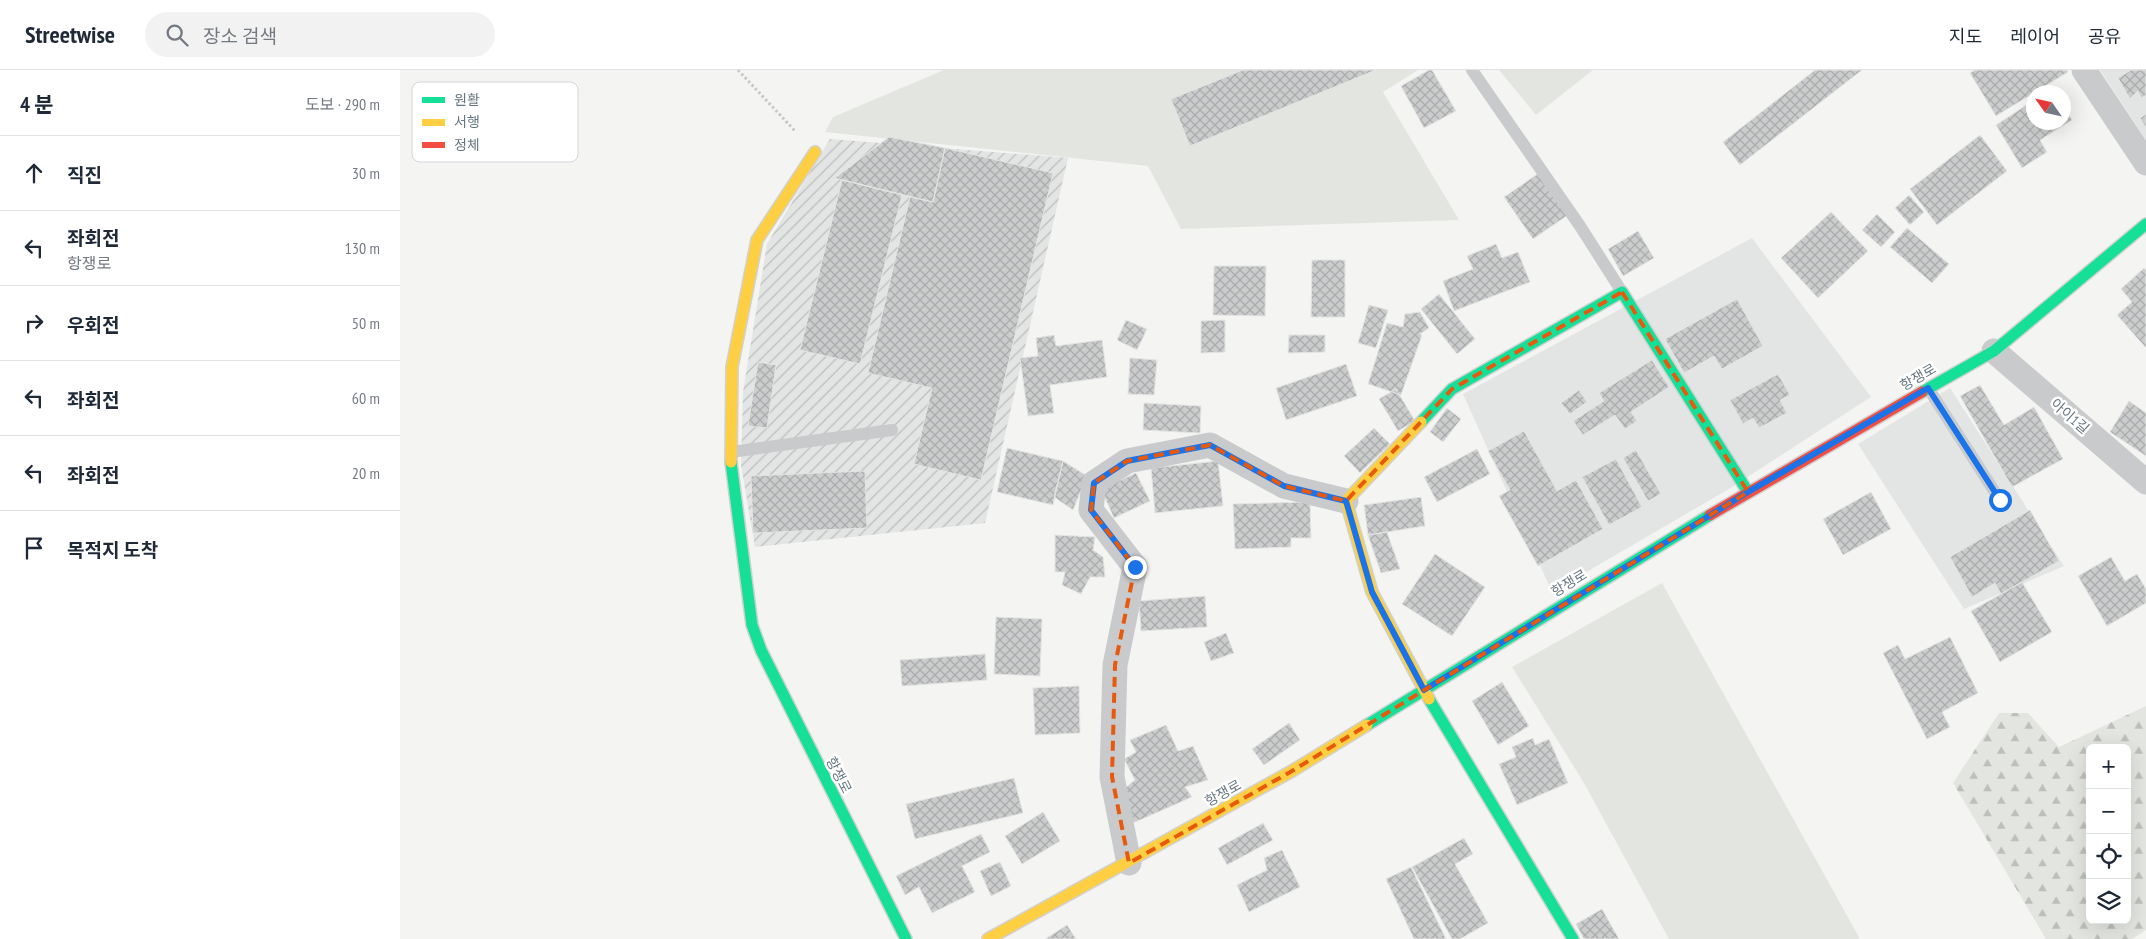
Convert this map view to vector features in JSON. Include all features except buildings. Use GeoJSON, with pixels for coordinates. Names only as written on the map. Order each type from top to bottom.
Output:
{"type":"FeatureCollection","features":[{"type":"Feature","properties":{"kind":"street"},"geometry":{"type":"LineString","coordinates":[[2084,70],[2146,163]]}},
{"type":"Feature","properties":{"kind":"street","name":"항쟁로"},"geometry":{"type":"LineString","coordinates":[[815,152],[757,240],[732,367],[731,466],[752,625],[761,650],[906,939]]}},
{"type":"Feature","properties":{"kind":"street","name":"항쟁로"},"geometry":{"type":"LineString","coordinates":[[988,939],[1292,771],[1748,492],[1994,350],[2146,224]]}},
{"type":"Feature","properties":{"kind":"street"},"geometry":{"type":"LineString","coordinates":[[1346,501],[1452,389],[1622,292],[1748,492]]}},
{"type":"Feature","properties":{"kind":"street","name":"아이1길"},"geometry":{"type":"LineString","coordinates":[[1994,350],[2146,482]]}},
{"type":"Feature","properties":{"kind":"street"},"geometry":{"type":"LineString","coordinates":[[1128,863],[1112,777],[1115,664],[1135,567],[1091,510],[1094,483],[1127,461],[1210,445],[1284,486],[1346,501]]}},
{"type":"Feature","properties":{"kind":"street"},"geometry":{"type":"LineString","coordinates":[[1346,501],[1372,592],[1424,690],[1573,939]]}},
{"type":"Feature","properties":{"kind":"lane"},"geometry":{"type":"LineString","coordinates":[[1472,70],[1580,226],[1622,292]]}},
{"type":"Feature","properties":{"kind":"lane"},"geometry":{"type":"LineString","coordinates":[[1928,388],[2000,500]]}},
{"type":"Feature","properties":{"kind":"lane"},"geometry":{"type":"LineString","coordinates":[[731,452],[892,430]]}},
{"type":"Feature","properties":{"kind":"path"},"geometry":{"type":"LineString","coordinates":[[738,70],[815,152]]}},
{"type":"Feature","properties":{"kind":"highlighted area"},"geometry":{"type":"Polygon","coordinates":[[[1622,292],[1748,492],[1292,771],[1129,863],[1112,777],[1115,665],[1135,567],[1091,510],[1094,483],[1127,461],[1210,445],[1284,486],[1346,501],[1452,389],[1622,292]]]}},
{"type":"Feature","properties":{"kind":"shaded area"},"geometry":{"type":"Polygon","coordinates":[[[2100,70],[2146,70],[2146,140],[2100,70]]]}},
{"type":"Feature","properties":{"kind":"shaded area"},"geometry":{"type":"Polygon","coordinates":[[[830,139],[1068,158],[985,523],[755,547],[741,465],[743,392],[767,244],[830,139]]]}},
{"type":"Feature","properties":{"kind":"shaded area"},"geometry":{"type":"Polygon","coordinates":[[[1752,238],[1871,397],[1729,489],[1552,592],[1463,394],[1752,238]]]}},
{"type":"Feature","properties":{"kind":"shaded area"},"geometry":{"type":"Polygon","coordinates":[[[1950,388],[2064,566],[1964,609],[1858,444],[1950,388]]]}},
{"type":"Feature","properties":{"kind":"green space"},"geometry":{"type":"Polygon","coordinates":[[[944,70],[1418,70],[1383,92],[1459,220],[1181,229],[1148,166],[825,132],[833,117],[944,70]]]}},
{"type":"Feature","properties":{"kind":"green space"},"geometry":{"type":"Polygon","coordinates":[[[1499,70],[1593,70],[1536,115],[1499,70]]]}},
{"type":"Feature","properties":{"kind":"green space"},"geometry":{"type":"Polygon","coordinates":[[[1662,583],[1860,939],[1669,939],[1584,783],[1512,667],[1662,583]]]}},
{"type":"Feature","properties":{"kind":"green space"},"geometry":{"type":"Polygon","coordinates":[[[2146,706],[2146,930],[2132,939],[2046,939],[1953,783],[1999,713],[2028,713],[2059,747],[2146,706]]]}},
{"type":"Feature","properties":{"kind":"traffic: fast"},"geometry":{"type":"LineString","coordinates":[[1922,392],[1994,351],[2146,224]]}},
{"type":"Feature","properties":{"kind":"traffic: fast"},"geometry":{"type":"LineString","coordinates":[[1421,422],[1452,389],[1622,292],[1748,492]]}},
{"type":"Feature","properties":{"kind":"traffic: fast"},"geometry":{"type":"LineString","coordinates":[[731,462],[752,625],[761,650],[906,939]]}},
{"type":"Feature","properties":{"kind":"traffic: fast"},"geometry":{"type":"LineString","coordinates":[[1367,725],[1710,515]]}},
{"type":"Feature","properties":{"kind":"traffic: fast"},"geometry":{"type":"LineString","coordinates":[[1429,699],[1573,939]]}},
{"type":"Feature","properties":{"kind":"traffic: slow"},"geometry":{"type":"LineString","coordinates":[[731,462],[732,367],[757,240],[815,152]]}},
{"type":"Feature","properties":{"kind":"traffic: slow"},"geometry":{"type":"LineString","coordinates":[[1421,422],[1346,501],[1372,592],[1429,699]]}},
{"type":"Feature","properties":{"kind":"traffic: slow"},"geometry":{"type":"LineString","coordinates":[[988,939],[1292,771],[1367,725]]}},
{"type":"Feature","properties":{"kind":"traffic: jam"},"geometry":{"type":"LineString","coordinates":[[1710,515],[1922,392]]}},
{"type":"Feature","properties":{"kind":"route"},"geometry":{"type":"LineString","coordinates":[[1135,567],[1091,510],[1094,483],[1127,461],[1210,445],[1284,486],[1346,501],[1372,592],[1424,690],[1748,492],[1928,388],[2000,500]]}}]}
